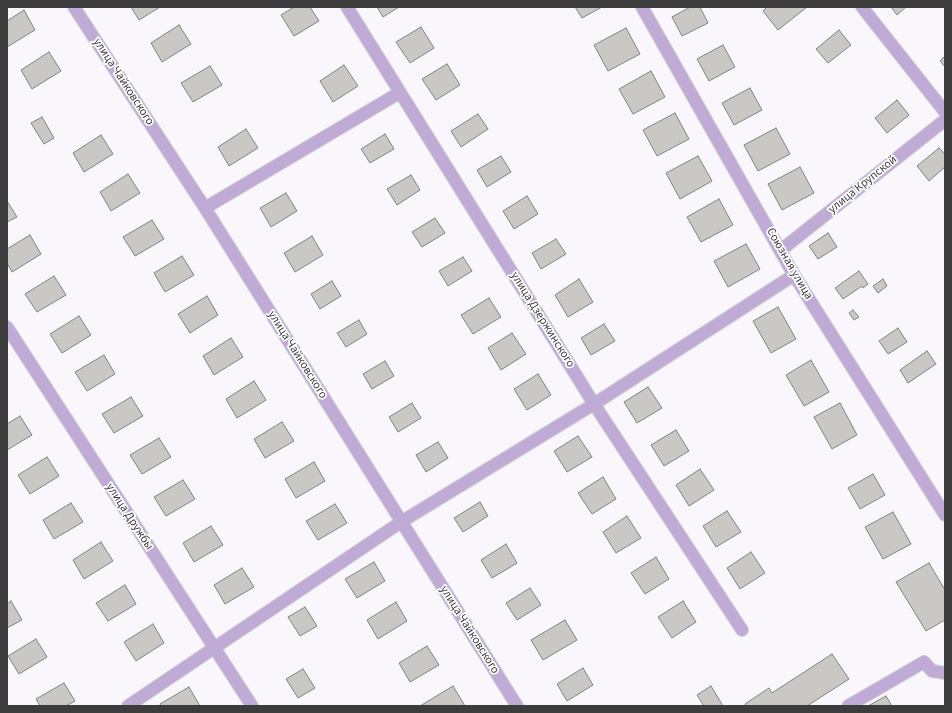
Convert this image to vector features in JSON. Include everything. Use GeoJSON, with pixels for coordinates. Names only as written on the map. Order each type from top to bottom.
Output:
{"type":"FeatureCollection","features":[{"type":"Feature","properties":{"kind":"street","name":"улица Чайковского"},"geometry":{"type":"LineString","coordinates":[[74,7],[205,208],[517,706]]}},
{"type":"Feature","properties":{"kind":"street","name":"улица Дзержинского"},"geometry":{"type":"LineString","coordinates":[[347,7],[399,93],[594,404],[742,630]]}},
{"type":"Feature","properties":{"kind":"street","name":"Союзная улица"},"geometry":{"type":"LineString","coordinates":[[642,7],[794,274],[945,515]]}},
{"type":"Feature","properties":{"kind":"street"},"geometry":{"type":"LineString","coordinates":[[862,7],[945,112]]}},
{"type":"Feature","properties":{"kind":"street"},"geometry":{"type":"LineString","coordinates":[[205,208],[399,93]]}},
{"type":"Feature","properties":{"kind":"street","name":"улица Крупской"},"geometry":{"type":"LineString","coordinates":[[781,250],[945,120]]}},
{"type":"Feature","properties":{"kind":"street"},"geometry":{"type":"LineString","coordinates":[[128,706],[401,522],[594,404],[794,274]]}},
{"type":"Feature","properties":{"kind":"street","name":"улица Дружбы"},"geometry":{"type":"LineString","coordinates":[[7,327],[213,648],[252,706]]}},
{"type":"Feature","properties":{"kind":"street"},"geometry":{"type":"LineString","coordinates":[[848,706],[924,662],[932,671],[945,673]]}},
{"type":"Feature","properties":{"kind":"building"},"geometry":{"type":"Polygon","coordinates":[[[131,7],[160,7],[139,20],[131,7]]]}},
{"type":"Feature","properties":{"kind":"building"},"geometry":{"type":"Polygon","coordinates":[[[294,7],[310,7],[319,21],[294,36],[281,15],[294,7]]]}},
{"type":"Feature","properties":{"kind":"building"},"geometry":{"type":"Polygon","coordinates":[[[377,7],[399,7],[383,17],[377,7]]]}},
{"type":"Feature","properties":{"kind":"building"},"geometry":{"type":"Polygon","coordinates":[[[575,7],[602,7],[582,18],[575,7]]]}},
{"type":"Feature","properties":{"kind":"building"},"geometry":{"type":"Polygon","coordinates":[[[690,7],[700,7],[708,23],[682,36],[672,17],[690,7]]]}},
{"type":"Feature","properties":{"kind":"building"},"geometry":{"type":"Polygon","coordinates":[[[767,7],[807,7],[778,30],[763,11],[767,7]]]}},
{"type":"Feature","properties":{"kind":"building"},"geometry":{"type":"Polygon","coordinates":[[[891,7],[906,7],[897,15],[891,7]]]}},
{"type":"Feature","properties":{"kind":"building"},"geometry":{"type":"Polygon","coordinates":[[[24,10],[35,30],[7,47],[7,21],[24,10]]]}},
{"type":"Feature","properties":{"kind":"building"},"geometry":{"type":"Polygon","coordinates":[[[179,25],[191,44],[162,62],[151,43],[179,25]]]}},
{"type":"Feature","properties":{"kind":"building"},"geometry":{"type":"Polygon","coordinates":[[[421,27],[434,48],[410,63],[396,42],[421,27]]]}},
{"type":"Feature","properties":{"kind":"building"},"geometry":{"type":"Polygon","coordinates":[[[626,28],[640,54],[608,71],[594,45],[626,28]]]}},
{"type":"Feature","properties":{"kind":"building"},"geometry":{"type":"Polygon","coordinates":[[[839,30],[851,45],[828,63],[816,49],[839,30]]]}},
{"type":"Feature","properties":{"kind":"building"},"geometry":{"type":"Polygon","coordinates":[[[723,45],[735,67],[709,81],[697,59],[723,45]]]}},
{"type":"Feature","properties":{"kind":"building"},"geometry":{"type":"Polygon","coordinates":[[[49,52],[61,71],[32,89],[21,70],[49,52]]]}},
{"type":"Feature","properties":{"kind":"building"},"geometry":{"type":"Polygon","coordinates":[[[945,56],[945,67],[940,61],[945,56]]]}},
{"type":"Feature","properties":{"kind":"building"},"geometry":{"type":"Polygon","coordinates":[[[447,64],[460,85],[436,100],[422,79],[447,64]]]}},
{"type":"Feature","properties":{"kind":"building"},"geometry":{"type":"Polygon","coordinates":[[[344,65],[358,86],[333,102],[320,81],[344,65]]]}},
{"type":"Feature","properties":{"kind":"building"},"geometry":{"type":"Polygon","coordinates":[[[210,66],[222,85],[193,102],[181,83],[210,66]]]}},
{"type":"Feature","properties":{"kind":"building"},"geometry":{"type":"Polygon","coordinates":[[[651,71],[665,97],[633,114],[619,89],[651,71]]]}},
{"type":"Feature","properties":{"kind":"building"},"geometry":{"type":"Polygon","coordinates":[[[750,88],[762,110],[734,125],[722,103],[750,88]]]}},
{"type":"Feature","properties":{"kind":"building"},"geometry":{"type":"Polygon","coordinates":[[[897,100],[909,115],[887,133],[875,118],[897,100]]]}},
{"type":"Feature","properties":{"kind":"building"},"geometry":{"type":"Polygon","coordinates":[[[675,113],[689,139],[657,156],[643,130],[675,113]]]}},
{"type":"Feature","properties":{"kind":"building"},"geometry":{"type":"Polygon","coordinates":[[[478,114],[488,129],[461,147],[451,131],[478,114]]]}},
{"type":"Feature","properties":{"kind":"building"},"geometry":{"type":"Polygon","coordinates":[[[42,117],[54,138],[44,144],[31,123],[42,117]]]}},
{"type":"Feature","properties":{"kind":"building"},"geometry":{"type":"Polygon","coordinates":[[[776,128],[790,154],[758,171],[744,145],[776,128]]]}},
{"type":"Feature","properties":{"kind":"building"},"geometry":{"type":"Polygon","coordinates":[[[246,129],[258,148],[229,166],[218,147],[246,129]]]}},
{"type":"Feature","properties":{"kind":"building"},"geometry":{"type":"Polygon","coordinates":[[[385,134],[394,149],[370,163],[361,149],[385,134]]]}},
{"type":"Feature","properties":{"kind":"building"},"geometry":{"type":"Polygon","coordinates":[[[101,135],[113,154],[84,172],[73,153],[101,135]]]}},
{"type":"Feature","properties":{"kind":"building"},"geometry":{"type":"Polygon","coordinates":[[[939,148],[945,154],[945,167],[929,181],[917,166],[939,148]]]}},
{"type":"Feature","properties":{"kind":"building"},"geometry":{"type":"Polygon","coordinates":[[[501,156],[511,172],[487,187],[477,170],[501,156]]]}},
{"type":"Feature","properties":{"kind":"building"},"geometry":{"type":"Polygon","coordinates":[[[698,156],[712,181],[680,199],[666,173],[698,156]]]}},
{"type":"Feature","properties":{"kind":"building"},"geometry":{"type":"Polygon","coordinates":[[[800,167],[814,193],[782,210],[768,184],[800,167]]]}},
{"type":"Feature","properties":{"kind":"building"},"geometry":{"type":"Polygon","coordinates":[[[128,174],[140,193],[111,211],[100,192],[128,174]]]}},
{"type":"Feature","properties":{"kind":"building"},"geometry":{"type":"Polygon","coordinates":[[[411,175],[420,190],[397,205],[387,189],[411,175]]]}},
{"type":"Feature","properties":{"kind":"building"},"geometry":{"type":"Polygon","coordinates":[[[286,193],[297,211],[271,227],[260,208],[286,193]]]}},
{"type":"Feature","properties":{"kind":"building"},"geometry":{"type":"Polygon","coordinates":[[[527,196],[538,214],[514,229],[503,211],[527,196]]]}},
{"type":"Feature","properties":{"kind":"building"},"geometry":{"type":"Polygon","coordinates":[[[719,199],[733,225],[701,242],[687,217],[719,199]]]}},
{"type":"Feature","properties":{"kind":"building"},"geometry":{"type":"Polygon","coordinates":[[[7,201],[17,217],[7,222],[7,201]]]}},
{"type":"Feature","properties":{"kind":"building"},"geometry":{"type":"Polygon","coordinates":[[[435,218],[445,233],[422,247],[412,232],[435,218]]]}},
{"type":"Feature","properties":{"kind":"building"},"geometry":{"type":"Polygon","coordinates":[[[152,220],[164,239],[135,256],[123,237],[152,220]]]}},
{"type":"Feature","properties":{"kind":"building"},"geometry":{"type":"Polygon","coordinates":[[[828,233],[837,247],[818,259],[809,246],[828,233]]]}},
{"type":"Feature","properties":{"kind":"building"},"geometry":{"type":"Polygon","coordinates":[[[30,235],[41,254],[12,272],[7,263],[7,249],[30,235]]]}},
{"type":"Feature","properties":{"kind":"building"},"geometry":{"type":"Polygon","coordinates":[[[312,236],[323,255],[295,272],[284,253],[312,236]]]}},
{"type":"Feature","properties":{"kind":"building"},"geometry":{"type":"Polygon","coordinates":[[[556,239],[566,254],[541,269],[532,253],[556,239]]]}},
{"type":"Feature","properties":{"kind":"building"},"geometry":{"type":"Polygon","coordinates":[[[746,244],[760,269],[728,287],[714,261],[746,244]]]}},
{"type":"Feature","properties":{"kind":"building"},"geometry":{"type":"Polygon","coordinates":[[[182,256],[194,275],[165,292],[154,273],[182,256]]]}},
{"type":"Feature","properties":{"kind":"building"},"geometry":{"type":"Polygon","coordinates":[[[463,257],[472,271],[448,286],[439,271],[463,257]]]}},
{"type":"Feature","properties":{"kind":"building"},"geometry":{"type":"Polygon","coordinates":[[[859,271],[868,284],[863,288],[862,286],[843,299],[835,288],[859,271]]]}},
{"type":"Feature","properties":{"kind":"building"},"geometry":{"type":"Polygon","coordinates":[[[54,276],[66,295],[37,312],[25,294],[54,276]]]}},
{"type":"Feature","properties":{"kind":"building"},"geometry":{"type":"Polygon","coordinates":[[[579,279],[593,302],[568,317],[555,295],[579,279]]]}},
{"type":"Feature","properties":{"kind":"building"},"geometry":{"type":"Polygon","coordinates":[[[883,279],[887,286],[878,293],[873,286],[883,279]]]}},
{"type":"Feature","properties":{"kind":"building"},"geometry":{"type":"Polygon","coordinates":[[[332,281],[341,296],[320,309],[311,294],[332,281]]]}},
{"type":"Feature","properties":{"kind":"building"},"geometry":{"type":"Polygon","coordinates":[[[207,296],[218,315],[190,333],[178,314],[207,296]]]}},
{"type":"Feature","properties":{"kind":"building"},"geometry":{"type":"Polygon","coordinates":[[[489,298],[501,317],[473,334],[461,315],[489,298]]]}},
{"type":"Feature","properties":{"kind":"building"},"geometry":{"type":"Polygon","coordinates":[[[778,307],[796,339],[771,353],[753,321],[778,307]]]}},
{"type":"Feature","properties":{"kind":"building"},"geometry":{"type":"Polygon","coordinates":[[[853,310],[859,317],[854,320],[849,313],[853,310]]]}},
{"type":"Feature","properties":{"kind":"building"},"geometry":{"type":"Polygon","coordinates":[[[79,316],[91,335],[62,353],[50,334],[79,316]]]}},
{"type":"Feature","properties":{"kind":"building"},"geometry":{"type":"Polygon","coordinates":[[[359,320],[367,334],[346,347],[337,333],[359,320]]]}},
{"type":"Feature","properties":{"kind":"building"},"geometry":{"type":"Polygon","coordinates":[[[604,324],[615,341],[591,355],[581,338],[604,324]]]}},
{"type":"Feature","properties":{"kind":"building"},"geometry":{"type":"Polygon","coordinates":[[[898,328],[907,342],[888,354],[879,341],[898,328]]]}},
{"type":"Feature","properties":{"kind":"building"},"geometry":{"type":"Polygon","coordinates":[[[512,333],[526,354],[501,370],[488,348],[512,333]]]}},
{"type":"Feature","properties":{"kind":"building"},"geometry":{"type":"Polygon","coordinates":[[[231,338],[243,357],[214,375],[203,356],[231,338]]]}},
{"type":"Feature","properties":{"kind":"building"},"geometry":{"type":"Polygon","coordinates":[[[927,351],[936,364],[908,383],[900,370],[927,351]]]}},
{"type":"Feature","properties":{"kind":"building"},"geometry":{"type":"Polygon","coordinates":[[[104,355],[115,374],[87,391],[75,372],[104,355]]]}},
{"type":"Feature","properties":{"kind":"building"},"geometry":{"type":"Polygon","coordinates":[[[811,360],[829,392],[804,406],[786,375],[811,360]]]}},
{"type":"Feature","properties":{"kind":"building"},"geometry":{"type":"Polygon","coordinates":[[[385,361],[394,376],[372,389],[363,374],[385,361]]]}},
{"type":"Feature","properties":{"kind":"building"},"geometry":{"type":"Polygon","coordinates":[[[538,374],[551,395],[527,410],[514,389],[538,374]]]}},
{"type":"Feature","properties":{"kind":"building"},"geometry":{"type":"Polygon","coordinates":[[[254,381],[266,400],[237,418],[226,399],[254,381]]]}},
{"type":"Feature","properties":{"kind":"building"},"geometry":{"type":"Polygon","coordinates":[[[648,387],[662,408],[637,423],[624,402],[648,387]]]}},
{"type":"Feature","properties":{"kind":"building"},"geometry":{"type":"Polygon","coordinates":[[[131,397],[143,416],[114,433],[102,414],[131,397]]]}},
{"type":"Feature","properties":{"kind":"building"},"geometry":{"type":"Polygon","coordinates":[[[412,403],[421,418],[398,432],[389,417],[412,403]]]}},
{"type":"Feature","properties":{"kind":"building"},"geometry":{"type":"Polygon","coordinates":[[[840,403],[857,435],[832,449],[814,417],[840,403]]]}},
{"type":"Feature","properties":{"kind":"building"},"geometry":{"type":"Polygon","coordinates":[[[20,416],[32,435],[7,450],[7,424],[20,416]]]}},
{"type":"Feature","properties":{"kind":"building"},"geometry":{"type":"Polygon","coordinates":[[[282,422],[294,441],[265,458],[254,439],[282,422]]]}},
{"type":"Feature","properties":{"kind":"building"},"geometry":{"type":"Polygon","coordinates":[[[676,430],[689,451],[664,466],[651,445],[676,430]]]}},
{"type":"Feature","properties":{"kind":"building"},"geometry":{"type":"Polygon","coordinates":[[[578,436],[592,457],[567,472],[554,451],[578,436]]]}},
{"type":"Feature","properties":{"kind":"building"},"geometry":{"type":"Polygon","coordinates":[[[159,438],[171,457],[142,474],[130,455],[159,438]]]}},
{"type":"Feature","properties":{"kind":"building"},"geometry":{"type":"Polygon","coordinates":[[[438,442],[448,458],[426,472],[416,455],[438,442]]]}},
{"type":"Feature","properties":{"kind":"building"},"geometry":{"type":"Polygon","coordinates":[[[47,457],[59,476],[30,494],[18,475],[47,457]]]}},
{"type":"Feature","properties":{"kind":"building"},"geometry":{"type":"Polygon","coordinates":[[[314,462],[325,481],[296,498],[285,479],[314,462]]]}},
{"type":"Feature","properties":{"kind":"building"},"geometry":{"type":"Polygon","coordinates":[[[700,469],[714,490],[689,506],[676,485],[700,469]]]}},
{"type":"Feature","properties":{"kind":"building"},"geometry":{"type":"Polygon","coordinates":[[[873,474],[885,495],[860,509],[848,488],[873,474]]]}},
{"type":"Feature","properties":{"kind":"building"},"geometry":{"type":"Polygon","coordinates":[[[603,477],[616,499],[592,514],[578,493],[603,477]]]}},
{"type":"Feature","properties":{"kind":"building"},"geometry":{"type":"Polygon","coordinates":[[[183,480],[195,499],[166,516],[154,497],[183,480]]]}},
{"type":"Feature","properties":{"kind":"building"},"geometry":{"type":"Polygon","coordinates":[[[480,502],[488,516],[463,532],[454,518],[480,502]]]}},
{"type":"Feature","properties":{"kind":"building"},"geometry":{"type":"Polygon","coordinates":[[[71,503],[83,522],[54,539],[43,520],[71,503]]]}},
{"type":"Feature","properties":{"kind":"building"},"geometry":{"type":"Polygon","coordinates":[[[335,504],[347,523],[318,540],[306,521],[335,504]]]}},
{"type":"Feature","properties":{"kind":"building"},"geometry":{"type":"Polygon","coordinates":[[[727,511],[741,532],[716,547],[703,526],[727,511]]]}},
{"type":"Feature","properties":{"kind":"building"},"geometry":{"type":"Polygon","coordinates":[[[893,512],[911,544],[883,559],[865,527],[893,512]]]}},
{"type":"Feature","properties":{"kind":"building"},"geometry":{"type":"Polygon","coordinates":[[[627,516],[641,538],[616,553],[603,532],[627,516]]]}},
{"type":"Feature","properties":{"kind":"building"},"geometry":{"type":"Polygon","coordinates":[[[211,526],[223,545],[194,562],[183,543],[211,526]]]}},
{"type":"Feature","properties":{"kind":"building"},"geometry":{"type":"Polygon","coordinates":[[[101,542],[113,561],[84,579],[73,560],[101,542]]]}},
{"type":"Feature","properties":{"kind":"building"},"geometry":{"type":"Polygon","coordinates":[[[506,544],[517,563],[492,578],[481,560],[506,544]]]}},
{"type":"Feature","properties":{"kind":"building"},"geometry":{"type":"Polygon","coordinates":[[[751,552],[765,573],[740,589],[727,568],[751,552]]]}},
{"type":"Feature","properties":{"kind":"building"},"geometry":{"type":"Polygon","coordinates":[[[656,557],[669,579],[645,594],[631,573],[656,557]]]}},
{"type":"Feature","properties":{"kind":"building"},"geometry":{"type":"Polygon","coordinates":[[[374,562],[385,581],[357,598],[345,579],[374,562]]]}},
{"type":"Feature","properties":{"kind":"building"},"geometry":{"type":"Polygon","coordinates":[[[929,563],[945,590],[945,620],[926,631],[896,582],[929,563]]]}},
{"type":"Feature","properties":{"kind":"building"},"geometry":{"type":"Polygon","coordinates":[[[242,568],[254,587],[225,604],[214,585],[242,568]]]}},
{"type":"Feature","properties":{"kind":"building"},"geometry":{"type":"Polygon","coordinates":[[[125,585],[136,604],[108,621],[96,603],[125,585]]]}},
{"type":"Feature","properties":{"kind":"building"},"geometry":{"type":"Polygon","coordinates":[[[530,588],[541,605],[517,620],[506,603],[530,588]]]}},
{"type":"Feature","properties":{"kind":"building"},"geometry":{"type":"Polygon","coordinates":[[[11,601],[22,620],[7,628],[7,604],[11,601]]]}},
{"type":"Feature","properties":{"kind":"building"},"geometry":{"type":"Polygon","coordinates":[[[683,601],[696,622],[672,638],[658,617],[683,601]]]}},
{"type":"Feature","properties":{"kind":"building"},"geometry":{"type":"Polygon","coordinates":[[[396,602],[407,621],[378,639],[367,620],[396,602]]]}},
{"type":"Feature","properties":{"kind":"building"},"geometry":{"type":"Polygon","coordinates":[[[305,607],[317,626],[300,636],[288,617],[305,607]]]}},
{"type":"Feature","properties":{"kind":"building"},"geometry":{"type":"Polygon","coordinates":[[[565,620],[577,640],[543,660],[531,640],[565,620]]]}},
{"type":"Feature","properties":{"kind":"building"},"geometry":{"type":"Polygon","coordinates":[[[153,624],[164,643],[136,661],[124,642],[153,624]]]}},
{"type":"Feature","properties":{"kind":"building"},"geometry":{"type":"Polygon","coordinates":[[[36,639],[47,657],[19,674],[8,656],[36,639]]]}},
{"type":"Feature","properties":{"kind":"building"},"geometry":{"type":"Polygon","coordinates":[[[427,646],[439,665],[410,682],[399,663],[427,646]]]}},
{"type":"Feature","properties":{"kind":"building"},"geometry":{"type":"Polygon","coordinates":[[[832,654],[849,679],[807,706],[746,706],[745,704],[769,688],[772,693],[832,654]]]}},
{"type":"Feature","properties":{"kind":"building"},"geometry":{"type":"Polygon","coordinates":[[[583,668],[593,685],[567,701],[557,684],[583,668]]]}},
{"type":"Feature","properties":{"kind":"building"},"geometry":{"type":"Polygon","coordinates":[[[303,669],[315,688],[298,698],[286,679],[303,669]]]}},
{"type":"Feature","properties":{"kind":"building"},"geometry":{"type":"Polygon","coordinates":[[[64,683],[75,701],[66,706],[40,706],[36,699],[64,683]]]}},
{"type":"Feature","properties":{"kind":"building"},"geometry":{"type":"Polygon","coordinates":[[[453,686],[465,706],[420,706],[453,686]]]}},
{"type":"Feature","properties":{"kind":"building"},"geometry":{"type":"Polygon","coordinates":[[[711,686],[723,706],[704,706],[697,695],[711,686]]]}},
{"type":"Feature","properties":{"kind":"building"},"geometry":{"type":"Polygon","coordinates":[[[189,687],[200,706],[161,706],[160,704],[189,687]]]}},
{"type":"Feature","properties":{"kind":"building"},"geometry":{"type":"Polygon","coordinates":[[[886,696],[892,706],[868,706],[886,696]]]}}]}
